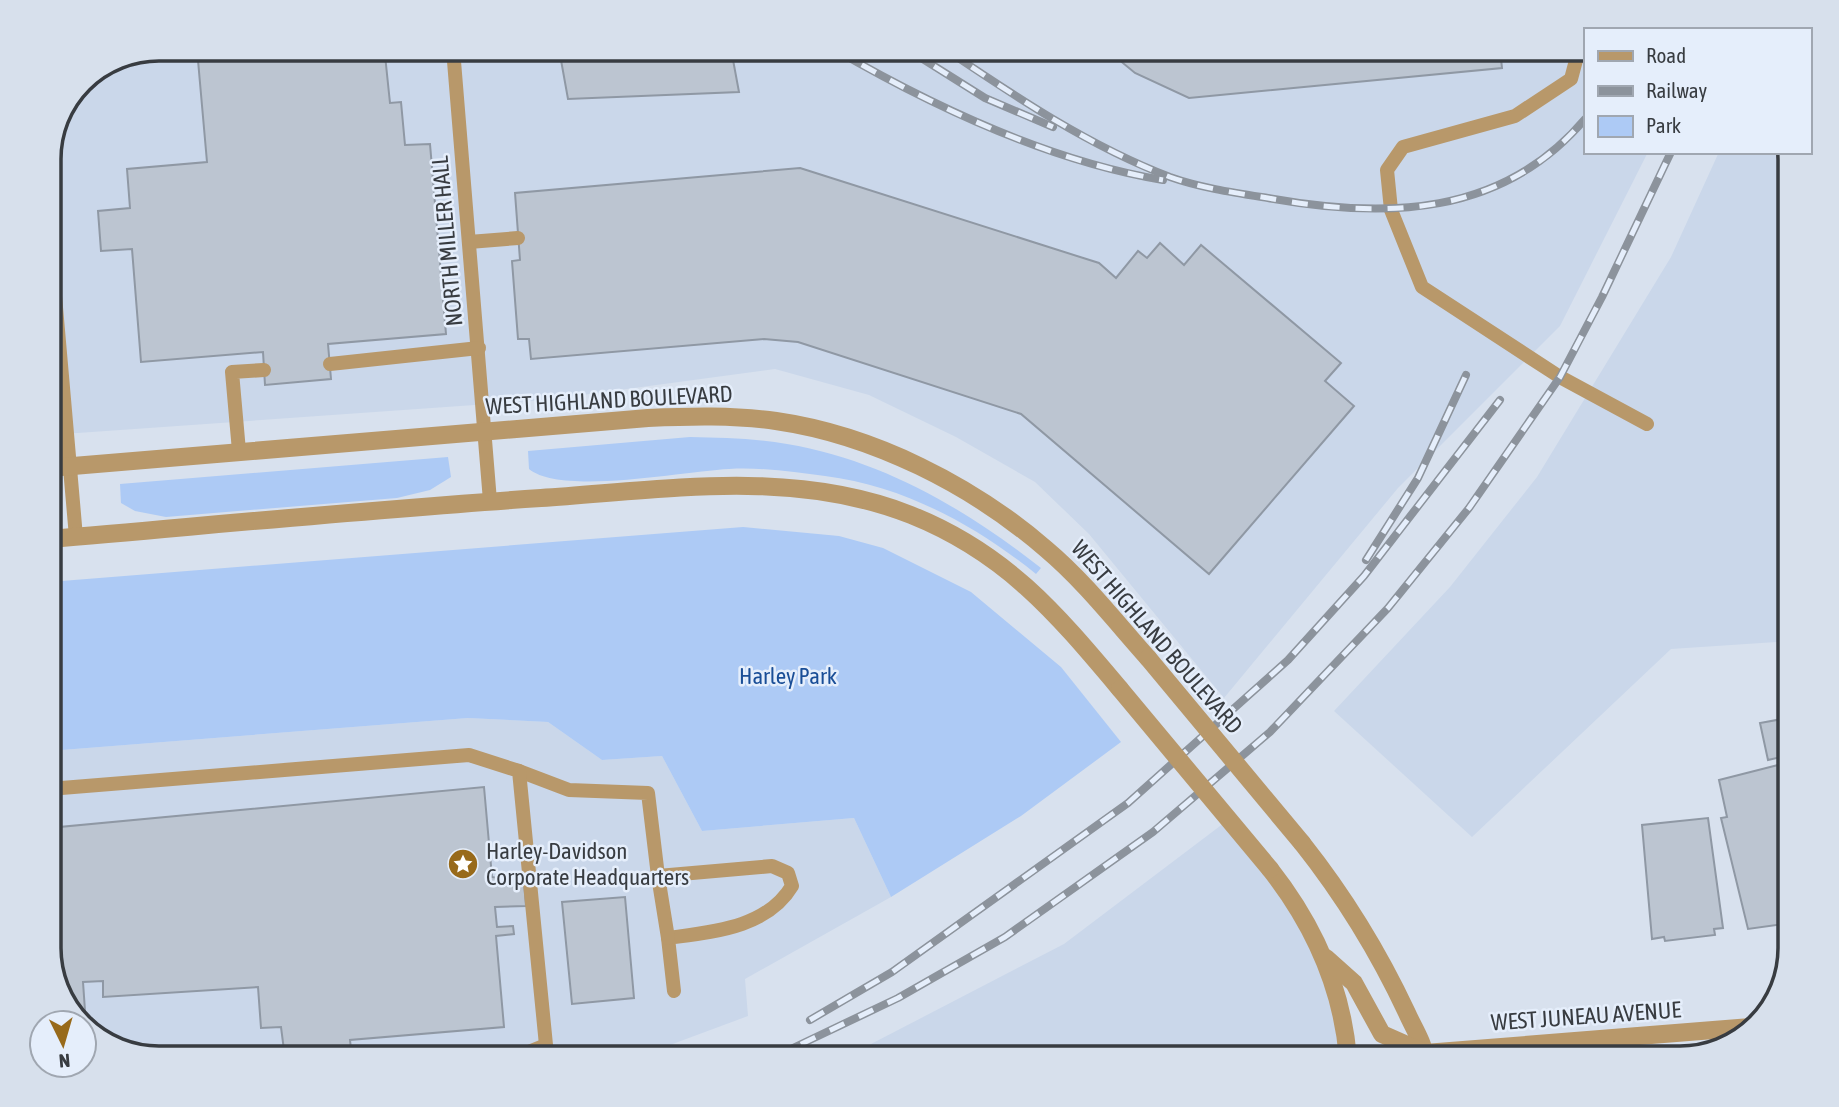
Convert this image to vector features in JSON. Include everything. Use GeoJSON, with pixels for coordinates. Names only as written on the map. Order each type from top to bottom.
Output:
{"type":"FeatureCollection","features":[{"type":"Feature","properties":{"kind":"street","name":"WEST HIGHLAND BOULEVARD"},"geometry":{"type":"LineString","coordinates":[[61,467],[486,430],[708,416],[778,421],[859,441],[942,478],[1012,523],[1074,575],[1148,658],[1302,843],[1349,905],[1375,949],[1417,1046]]}},
{"type":"Feature","properties":{"kind":"street"},"geometry":{"type":"LineString","coordinates":[[61,538],[490,501],[762,486],[799,488],[874,503],[940,528],[998,562],[1029,586],[1120,688],[1270,869],[1305,918],[1326,958],[1338,998],[1346,1046]]}},
{"type":"Feature","properties":{"kind":"street"},"geometry":{"type":"LineString","coordinates":[[1326,958],[1354,983],[1382,1034],[1403,1046]]}},
{"type":"Feature","properties":{"kind":"street","name":"WEST JUNEAU AVENUE"},"geometry":{"type":"LineString","coordinates":[[1535,1046],[1735,1028]]}},
{"type":"Feature","properties":{"kind":"lane","name":"NORTH MILLER HALL"},"geometry":{"type":"LineString","coordinates":[[454,61],[490,501]]}},
{"type":"Feature","properties":{"kind":"lane"},"geometry":{"type":"LineString","coordinates":[[1575,61],[1570,79],[1515,116],[1403,147],[1387,170],[1391,211],[1422,287],[1560,377],[1647,424]]}},
{"type":"Feature","properties":{"kind":"lane"},"geometry":{"type":"LineString","coordinates":[[469,242],[519,238]]}},
{"type":"Feature","properties":{"kind":"lane"},"geometry":{"type":"LineString","coordinates":[[330,364],[479,348]]}},
{"type":"Feature","properties":{"kind":"lane"},"geometry":{"type":"LineString","coordinates":[[61,370],[76,537]]}},
{"type":"Feature","properties":{"kind":"lane"},"geometry":{"type":"LineString","coordinates":[[239,452],[232,372],[264,370]]}},
{"type":"Feature","properties":{"kind":"lane"},"geometry":{"type":"LineString","coordinates":[[61,788],[470,755],[569,790],[648,793],[674,991]]}},
{"type":"Feature","properties":{"kind":"lane"},"geometry":{"type":"LineString","coordinates":[[519,771],[546,1045],[544,1046]]}},
{"type":"Feature","properties":{"kind":"lane"},"geometry":{"type":"LineString","coordinates":[[659,876],[772,866],[788,873],[792,886],[783,902],[732,930],[667,938]]}},
{"type":"Feature","properties":{"kind":"shaded area"},"geometry":{"type":"Polygon","coordinates":[[[160,61],[1584,61],[1584,154],[1647,154],[1560,326],[1398,488],[1224,698],[1089,534],[1035,482],[956,437],[869,395],[775,369],[545,400],[61,434],[61,153],[69,122],[78,105],[90,90],[105,78],[140,63],[160,61]]]}},
{"type":"Feature","properties":{"kind":"shaded area"},"geometry":{"type":"Polygon","coordinates":[[[1718,154],[1778,154],[1778,642],[1671,649],[1472,837],[1334,711],[1450,587],[1537,477],[1671,257],[1718,154]]]}},
{"type":"Feature","properties":{"kind":"shaded area","name":"Harley-Davidson Corporate Headquarters"},"geometry":{"type":"Polygon","coordinates":[[[468,718],[548,722],[602,760],[662,756],[702,831],[854,818],[891,897],[745,979],[748,1016],[667,1046],[147,1045],[110,1033],[98,1023],[98,1009],[84,1009],[66,979],[61,954],[61,750],[468,718]]]}},
{"type":"Feature","properties":{"kind":"shaded area"},"geometry":{"type":"Polygon","coordinates":[[[1228,820],[1305,918],[1344,1046],[867,1046],[1064,944],[1228,820]]]}},
{"type":"Feature","properties":{"kind":"green space"},"geometry":{"type":"Polygon","coordinates":[[[690,437],[775,442],[856,462],[922,490],[953,507],[1041,568],[1036,574],[988,539],[937,510],[910,498],[854,481],[765,469],[741,469],[625,480],[568,481],[545,477],[529,469],[528,451],[690,437]]]}},
{"type":"Feature","properties":{"kind":"green space"},"geometry":{"type":"Polygon","coordinates":[[[448,457],[451,477],[430,490],[397,498],[166,517],[135,511],[121,503],[120,484],[448,457]]]}},
{"type":"Feature","properties":{"kind":"green space","name":"Harley Park"},"geometry":{"type":"Polygon","coordinates":[[[743,527],[839,536],[883,548],[971,592],[1061,667],[1121,742],[1021,816],[891,897],[854,818],[702,831],[662,756],[602,760],[548,722],[468,718],[61,750],[61,581],[743,527]]]}},
{"type":"Feature","properties":{"kind":"building"},"geometry":{"type":"Polygon","coordinates":[[[198,61],[386,61],[390,103],[401,102],[405,145],[430,144],[446,334],[328,344],[331,379],[265,385],[263,352],[141,362],[132,249],[101,251],[98,211],[130,208],[127,169],[207,162],[198,61]]]}},
{"type":"Feature","properties":{"kind":"building"},"geometry":{"type":"Polygon","coordinates":[[[561,61],[733,61],[739,92],[568,99],[561,61]]]}},
{"type":"Feature","properties":{"kind":"building"},"geometry":{"type":"Polygon","coordinates":[[[1120,61],[1501,61],[1502,68],[1189,98],[1135,73],[1120,61]]]}},
{"type":"Feature","properties":{"kind":"building"},"geometry":{"type":"Polygon","coordinates":[[[800,168],[1099,263],[1116,278],[1138,251],[1147,258],[1160,243],[1184,265],[1201,245],[1341,363],[1325,381],[1354,406],[1209,574],[1021,414],[798,342],[764,339],[531,359],[529,339],[518,339],[512,261],[520,260],[515,193],[800,168]]]}},
{"type":"Feature","properties":{"kind":"building"},"geometry":{"type":"Polygon","coordinates":[[[1778,720],[1778,758],[1768,760],[1760,723],[1778,720]]]}},
{"type":"Feature","properties":{"kind":"building"},"geometry":{"type":"Polygon","coordinates":[[[1778,765],[1778,925],[1748,929],[1721,818],[1727,817],[1719,780],[1778,765]]]}},
{"type":"Feature","properties":{"kind":"building"},"geometry":{"type":"Polygon","coordinates":[[[484,787],[492,877],[524,883],[526,906],[495,907],[497,927],[513,926],[514,934],[496,936],[504,1027],[350,1040],[351,1046],[283,1046],[281,1027],[261,1028],[258,987],[103,997],[103,981],[83,982],[84,1009],[66,979],[61,954],[61,827],[484,787]]]}},
{"type":"Feature","properties":{"kind":"building"},"geometry":{"type":"Polygon","coordinates":[[[1708,818],[1723,928],[1714,929],[1715,935],[1665,941],[1664,937],[1652,939],[1642,825],[1708,818]]]}},
{"type":"Feature","properties":{"kind":"building"},"geometry":{"type":"Polygon","coordinates":[[[625,897],[634,998],[572,1004],[562,902],[625,897]]]}},
{"type":"Feature","properties":{"kind":"railway"},"geometry":{"type":"LineString","coordinates":[[855,61],[993,129],[1078,160],[1163,180]]}},
{"type":"Feature","properties":{"kind":"railway"},"geometry":{"type":"LineString","coordinates":[[926,61],[985,98],[1053,127]]}},
{"type":"Feature","properties":{"kind":"railway"},"geometry":{"type":"LineString","coordinates":[[963,61],[1082,136],[1140,165],[1206,187],[1312,205],[1398,208],[1439,203],[1479,193],[1517,176],[1552,151],[1584,120]]}},
{"type":"Feature","properties":{"kind":"railway"},"geometry":{"type":"LineString","coordinates":[[797,1046],[898,998],[1005,937],[1153,832],[1270,732],[1388,608],[1469,508],[1560,377],[1602,297],[1670,154]]}},
{"type":"Feature","properties":{"kind":"railway"},"geometry":{"type":"LineString","coordinates":[[1366,560],[1418,478],[1466,375]]}},
{"type":"Feature","properties":{"kind":"railway"},"geometry":{"type":"LineString","coordinates":[[810,1020],[892,972],[1128,803],[1288,660],[1364,576],[1500,400]]}},
{"type":"Feature","properties":{"kind":"place","name":"Harley-Davidson Corporate Headquarters"},"geometry":{"type":"Point","coordinates":[463,864]}}]}
